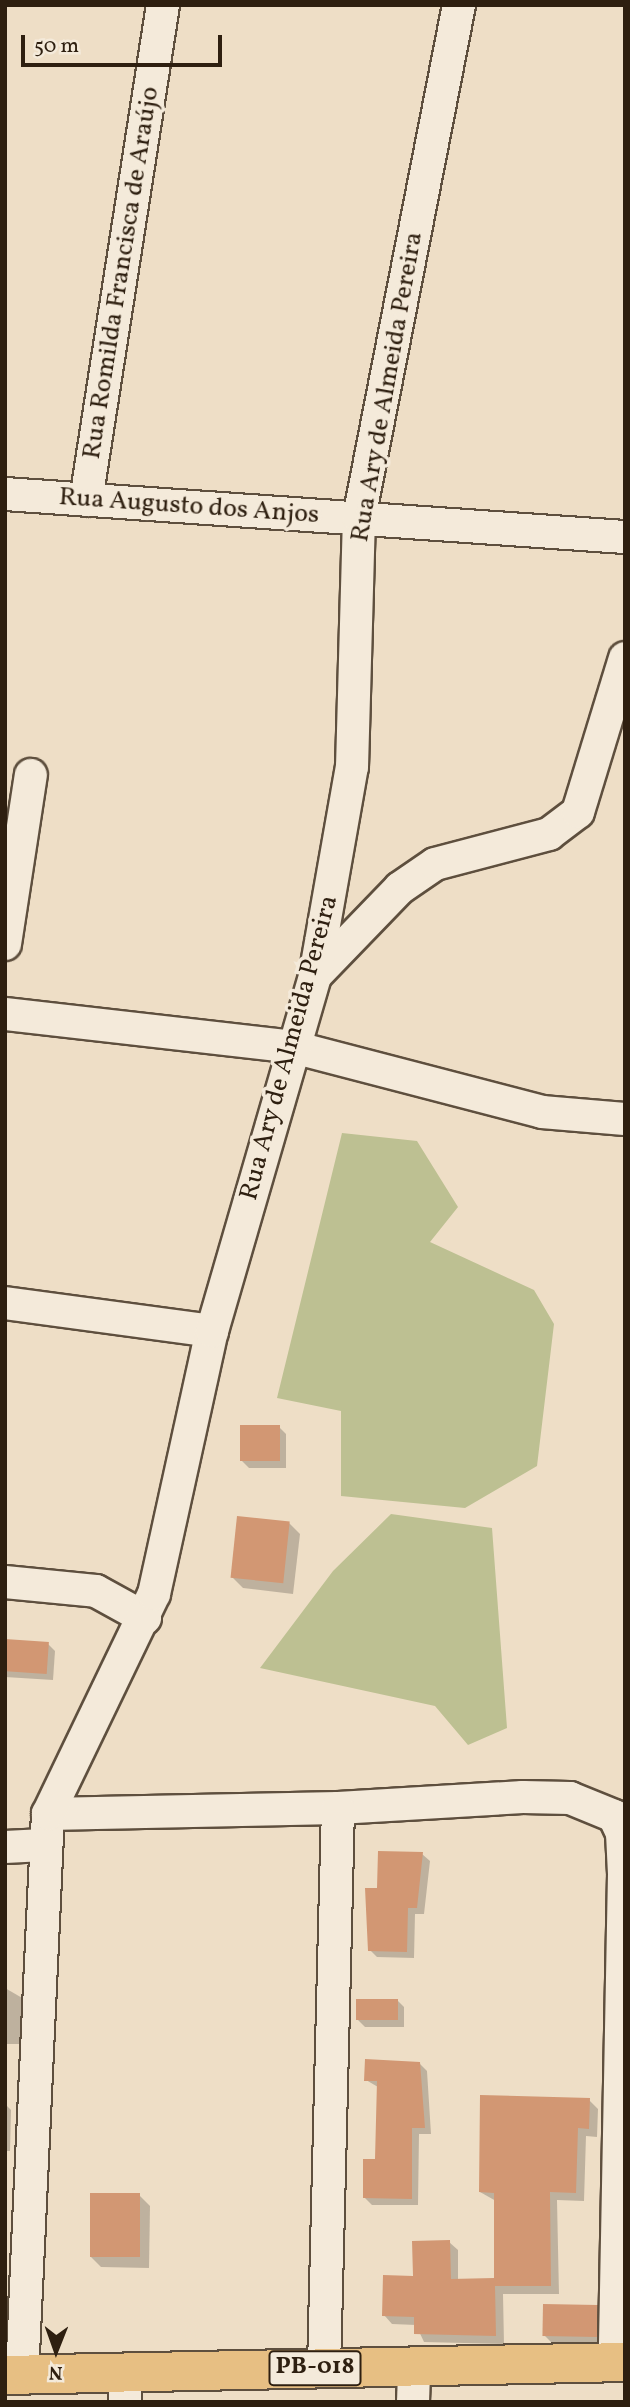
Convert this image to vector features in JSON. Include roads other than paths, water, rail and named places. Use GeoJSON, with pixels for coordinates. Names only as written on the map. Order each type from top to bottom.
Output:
{"type":"FeatureCollection","features":[{"type":"Feature","properties":{"kind":"main road","name":"PB-018"},"geometry":{"type":"LineString","coordinates":[[13,2375],[125,2388],[324,2368],[413,2385],[620,2362]]}},
{"type":"Feature","properties":{"kind":"street","name":"Rua Romilda Francisca de Araújo"},"geometry":{"type":"LineString","coordinates":[[86,500],[163,5]]}},
{"type":"Feature","properties":{"kind":"street","name":"Rua Ary de Almeida Pereira"},"geometry":{"type":"LineString","coordinates":[[13,2375],[46,1829],[56,1787],[145,1618],[212,1331],[315,976],[352,767],[359,518],[459,5]]}},
{"type":"Feature","properties":{"kind":"street","name":"Rua Augusto dos Anjos"},"geometry":{"type":"LineString","coordinates":[[5,494],[625,537]]}},
{"type":"Feature","properties":{"kind":"street"},"geometry":{"type":"LineString","coordinates":[[315,976],[401,888],[435,864],[549,834],[578,812],[625,659]]}},
{"type":"Feature","properties":{"kind":"street"},"geometry":{"type":"LineString","coordinates":[[5,944],[31,775]]}},
{"type":"Feature","properties":{"kind":"street"},"geometry":{"type":"LineString","coordinates":[[5,1014],[293,1047],[542,1112],[625,1119]]}},
{"type":"Feature","properties":{"kind":"street"},"geometry":{"type":"LineString","coordinates":[[5,1303],[212,1331]]}},
{"type":"Feature","properties":{"kind":"street"},"geometry":{"type":"LineString","coordinates":[[5,1582],[96,1591],[145,1618]]}},
{"type":"Feature","properties":{"kind":"street"},"geometry":{"type":"LineString","coordinates":[[5,1847],[46,1829],[338,1808],[570,1798],[602,1809],[620,1823],[624,1874],[620,2362]]}},
{"type":"Feature","properties":{"kind":"street"},"geometry":{"type":"LineString","coordinates":[[324,2368],[338,1808]]}}]}
